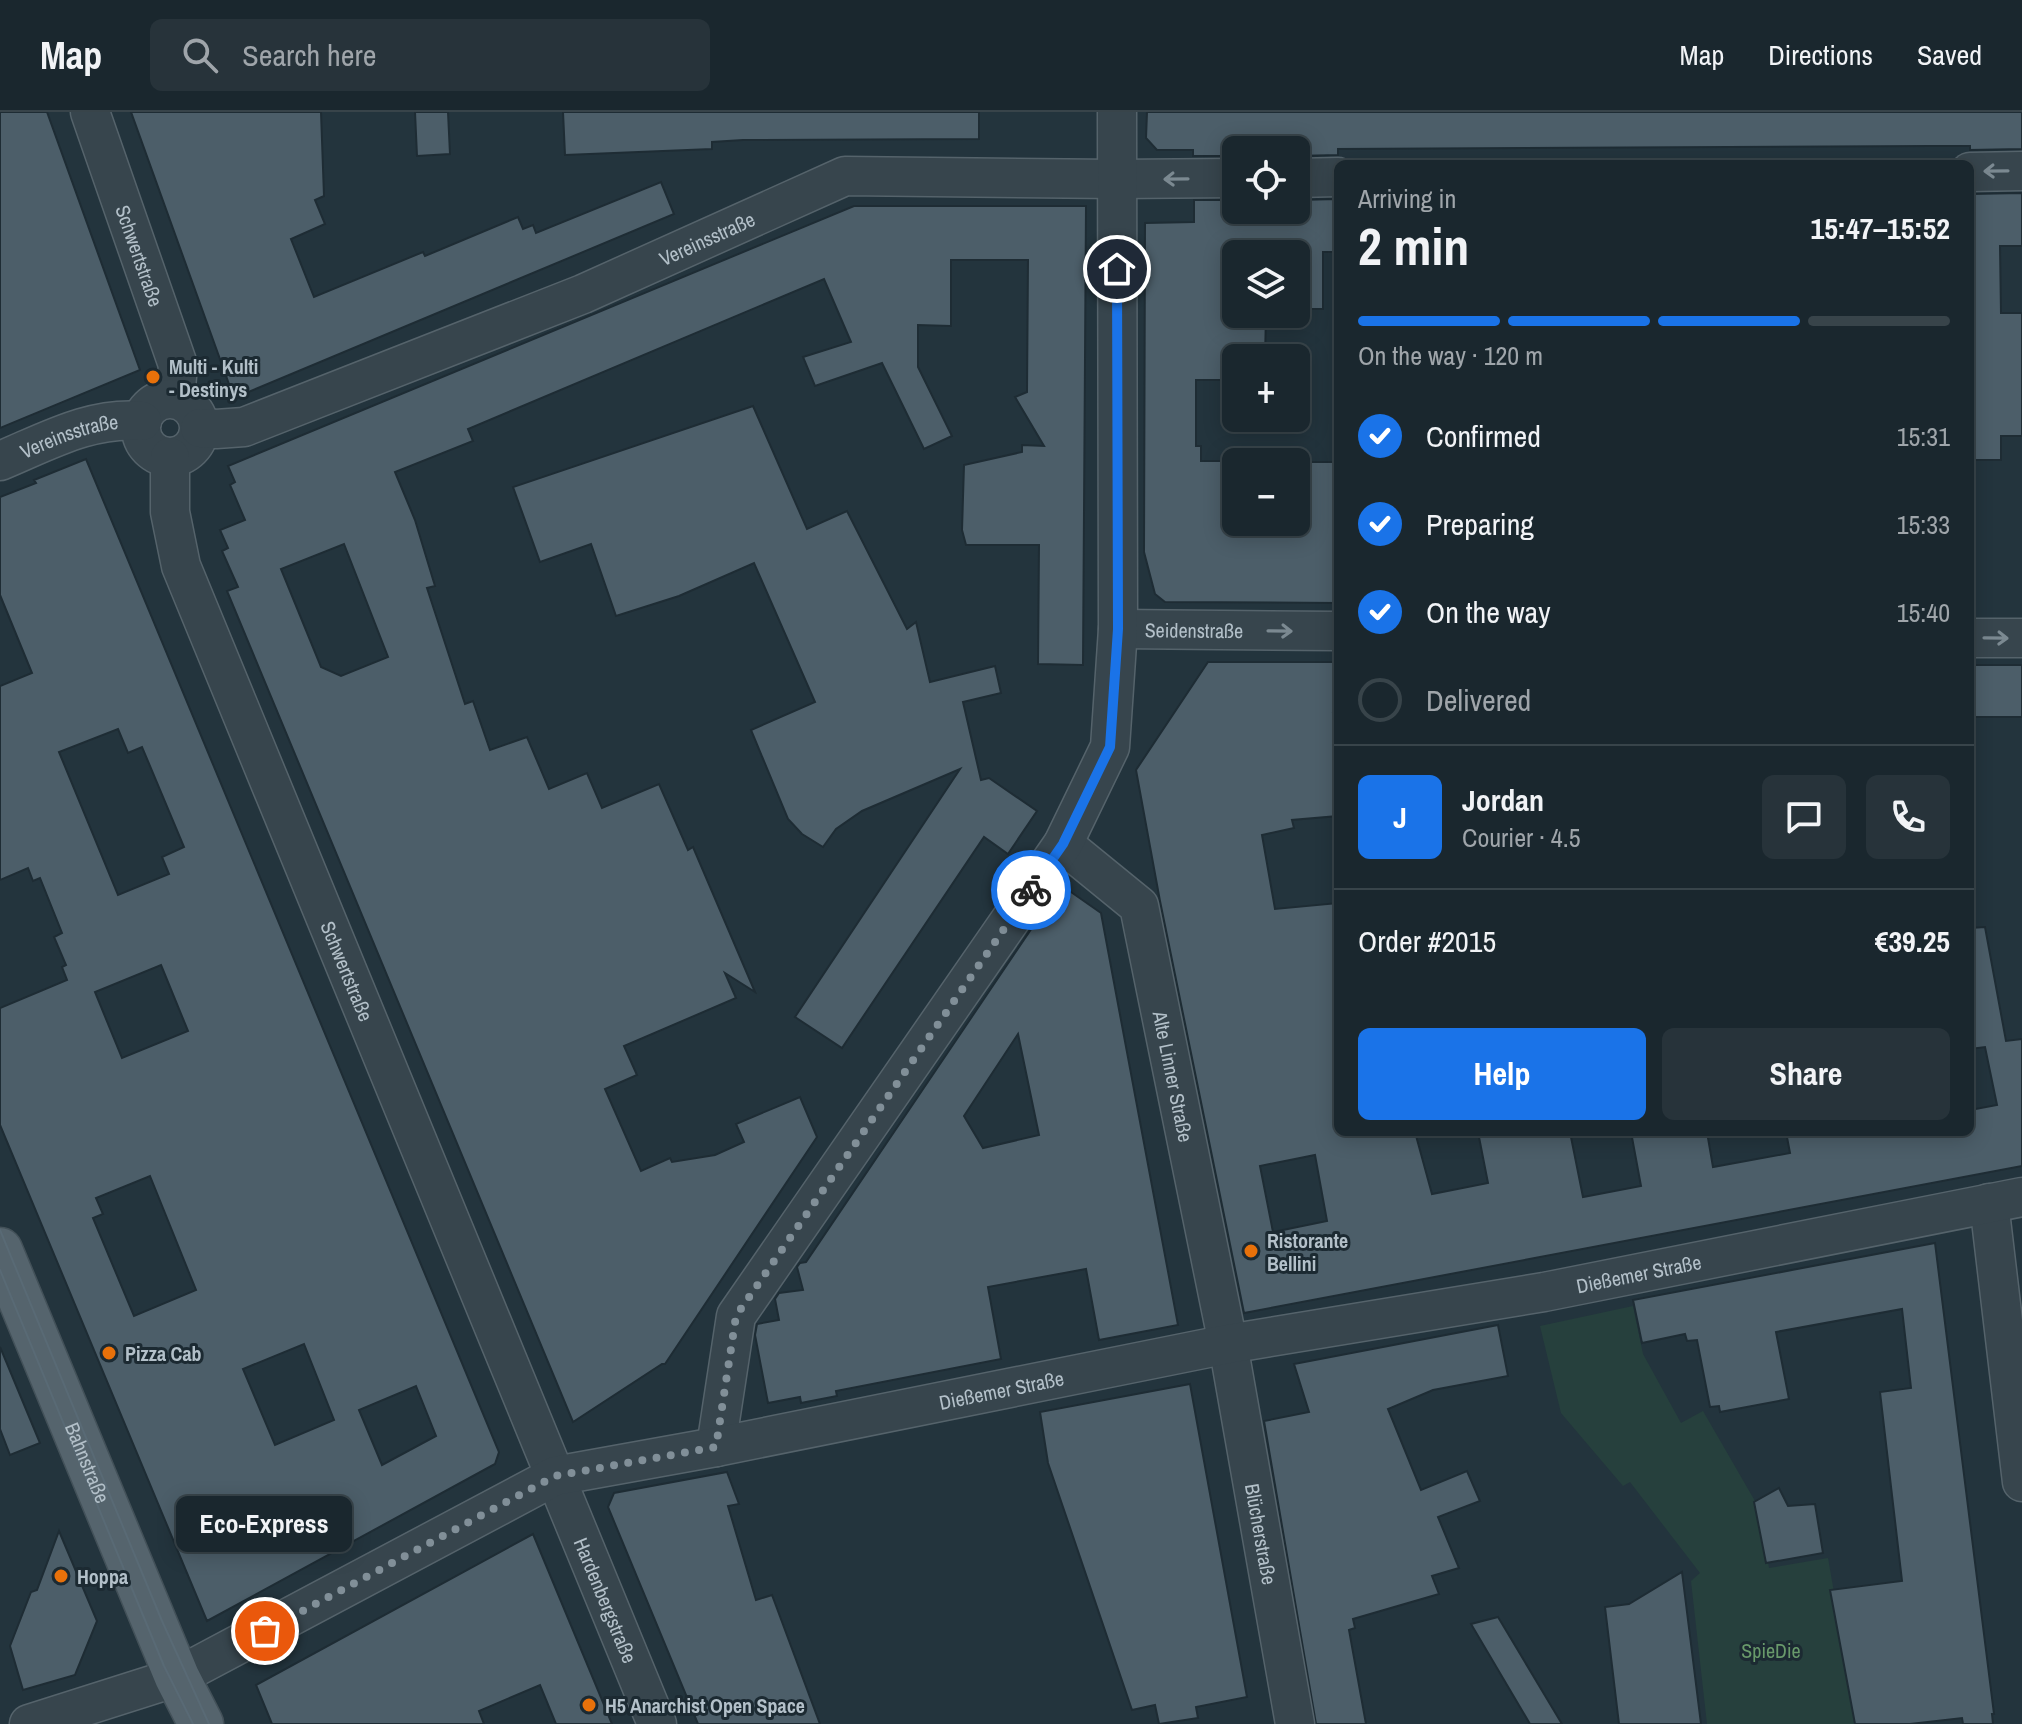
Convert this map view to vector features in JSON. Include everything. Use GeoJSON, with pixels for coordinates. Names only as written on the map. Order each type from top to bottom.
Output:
{"type":"FeatureCollection","features":[{"type":"Feature","properties":{"kind":"main road","name":"Bahnstraße"},"geometry":{"type":"LineString","coordinates":[[0,1250],[177,1677],[201,1724]]}},
{"type":"Feature","properties":{"kind":"street","name":"Schwertstraße"},"geometry":{"type":"LineString","coordinates":[[90,112],[178,365],[175,399]]}},
{"type":"Feature","properties":{"kind":"street"},"geometry":{"type":"LineString","coordinates":[[1117,112],[1118,629]]}},
{"type":"Feature","properties":{"kind":"street"},"geometry":{"type":"LineString","coordinates":[[1974,172],[2022,171]]}},
{"type":"Feature","properties":{"kind":"street","name":"Vereinsstraße"},"geometry":{"type":"LineString","coordinates":[[200,428],[244,427],[583,294],[845,176],[1222,178]]}},
{"type":"Feature","properties":{"kind":"street"},"geometry":{"type":"LineString","coordinates":[[1310,178],[1334,177]]}},
{"type":"Feature","properties":{"kind":"street"},"geometry":{"type":"LineString","coordinates":[[175,399],[188,404],[200,428],[196,443],[185,453],[170,457],[154,452],[143,439],[142,421],[149,408],[160,400],[175,399]]}},
{"type":"Feature","properties":{"kind":"street","name":"Vereinsstraße"},"geometry":{"type":"LineString","coordinates":[[0,461],[80,427],[123,420],[142,421]]}},
{"type":"Feature","properties":{"kind":"street","name":"Schwertstraße"},"geometry":{"type":"LineString","coordinates":[[170,457],[170,512],[181,566],[555,1476]]}},
{"type":"Feature","properties":{"kind":"street","name":"Seidenstraße"},"geometry":{"type":"LineString","coordinates":[[716,1447],[736,1316],[1063,844],[1110,747],[1118,629],[1334,631]]}},
{"type":"Feature","properties":{"kind":"street"},"geometry":{"type":"LineString","coordinates":[[1974,638],[2022,638]]}},
{"type":"Feature","properties":{"kind":"street","name":"Alte Linner Straße"},"geometry":{"type":"LineString","coordinates":[[1063,844],[1139,906],[1228,1344]]}},
{"type":"Feature","properties":{"kind":"street"},"geometry":{"type":"LineString","coordinates":[[2006,1200],[2022,1482]]}},
{"type":"Feature","properties":{"kind":"street","name":"Dießemer Straße"},"geometry":{"type":"LineString","coordinates":[[29,1724],[177,1677],[555,1476],[716,1447],[1228,1344],[1544,1292],[2006,1200]]}},
{"type":"Feature","properties":{"kind":"street","name":"Blücherstraße"},"geometry":{"type":"LineString","coordinates":[[1228,1344],[1295,1724]]}},
{"type":"Feature","properties":{"kind":"street","name":"Hardenbergstraße"},"geometry":{"type":"LineString","coordinates":[[555,1476],[657,1724]]}},
{"type":"Feature","properties":{"kind":"green space","name":"SpieDie"},"geometry":{"type":"Polygon","coordinates":[[[1633,1306],[1643,1354],[1681,1423],[1703,1411],[1759,1508],[1769,1568],[1828,1558],[1857,1724],[1707,1724],[1691,1581],[1700,1573],[1630,1482],[1623,1486],[1561,1413],[1540,1326],[1633,1306]]]}},
{"type":"Feature","properties":{"kind":"building"},"geometry":{"type":"Polygon","coordinates":[[[0,112],[47,112],[140,370],[0,428],[0,112]]]}},
{"type":"Feature","properties":{"kind":"building"},"geometry":{"type":"Polygon","coordinates":[[[131,112],[321,112],[324,196],[315,200],[325,224],[291,239],[314,297],[518,217],[523,229],[533,225],[536,233],[661,182],[674,214],[234,398],[131,112]]]}},
{"type":"Feature","properties":{"kind":"building"},"geometry":{"type":"Polygon","coordinates":[[[415,112],[448,112],[450,154],[417,156],[415,112]]]}},
{"type":"Feature","properties":{"kind":"building"},"geometry":{"type":"Polygon","coordinates":[[[563,112],[979,112],[979,139],[743,140],[712,142],[712,149],[565,155],[563,112]]]}},
{"type":"Feature","properties":{"kind":"building"},"geometry":{"type":"Polygon","coordinates":[[[1147,112],[2022,112],[2022,149],[1970,150],[1970,146],[1931,146],[1338,149],[1338,155],[1310,156],[1310,136],[1222,136],[1222,156],[1193,156],[1193,150],[1157,150],[1146,138],[1147,112]]]}},
{"type":"Feature","properties":{"kind":"building"},"geometry":{"type":"Polygon","coordinates":[[[2022,193],[2022,246],[2000,246],[2001,313],[2022,313],[2022,436],[2001,436],[2001,460],[1974,460],[1974,194],[2022,193]]]}},
{"type":"Feature","properties":{"kind":"building"},"geometry":{"type":"Polygon","coordinates":[[[1334,199],[1334,252],[1323,252],[1323,309],[1310,309],[1310,240],[1222,240],[1222,328],[1266,328],[1265,344],[1222,344],[1222,380],[1196,380],[1196,446],[1201,446],[1201,461],[1222,461],[1222,536],[1310,536],[1310,462],[1334,462],[1334,603],[1165,602],[1155,594],[1144,552],[1145,223],[1194,222],[1194,200],[1222,200],[1222,224],[1310,224],[1310,200],[1334,199]]]}},
{"type":"Feature","properties":{"kind":"building"},"geometry":{"type":"Polygon","coordinates":[[[854,206],[1086,206],[1083,665],[1038,664],[1039,545],[966,545],[962,530],[964,465],[1022,452],[1022,445],[1044,446],[1015,397],[1027,392],[1028,260],[951,260],[951,326],[918,325],[918,367],[952,436],[924,449],[882,363],[815,386],[803,357],[851,342],[824,279],[468,429],[473,441],[395,472],[415,520],[435,586],[427,588],[465,704],[473,701],[490,750],[527,737],[549,789],[587,773],[602,808],[659,784],[688,850],[693,847],[755,992],[725,973],[736,998],[624,1046],[637,1075],[605,1089],[641,1171],[670,1158],[672,1162],[715,1155],[744,1142],[736,1124],[800,1097],[817,1137],[665,1364],[573,1422],[227,591],[238,587],[222,551],[228,548],[220,530],[245,520],[230,485],[235,482],[228,466],[854,206]],[[344,544],[281,569],[321,667],[341,676],[388,657],[344,544]]]}},
{"type":"Feature","properties":{"kind":"building"},"geometry":{"type":"Polygon","coordinates":[[[753,406],[807,529],[847,511],[907,629],[916,622],[930,682],[995,666],[1001,693],[963,702],[981,780],[989,778],[1037,811],[1008,854],[984,837],[842,1048],[795,1017],[960,769],[862,811],[836,829],[823,847],[802,834],[788,819],[751,730],[815,702],[754,563],[679,596],[616,616],[591,544],[540,562],[513,487],[753,406]]]}},
{"type":"Feature","properties":{"kind":"building"},"geometry":{"type":"Polygon","coordinates":[[[86,459],[499,1452],[495,1464],[207,1621],[0,1125],[0,1008],[67,980],[62,967],[66,965],[54,937],[62,933],[40,878],[33,881],[28,868],[0,880],[0,686],[32,673],[0,595],[0,497],[36,483],[34,480],[86,459]],[[118,729],[59,752],[118,895],[169,874],[162,857],[184,847],[142,747],[128,753],[118,729]],[[161,965],[95,992],[122,1058],[188,1031],[161,965]],[[150,1176],[96,1198],[103,1214],[93,1218],[134,1316],[196,1290],[150,1176]],[[304,1344],[243,1369],[275,1445],[334,1420],[304,1344]],[[416,1386],[359,1410],[382,1465],[436,1436],[416,1386]]]}},
{"type":"Feature","properties":{"kind":"building"},"geometry":{"type":"Polygon","coordinates":[[[1208,662],[1334,662],[1334,816],[1292,820],[1294,828],[1262,835],[1275,909],[1334,903],[1334,1136],[1416,1136],[1432,1194],[1488,1183],[1479,1136],[1571,1136],[1583,1197],[1641,1186],[1632,1136],[1708,1136],[1713,1167],[1790,1153],[1787,1136],[1974,1136],[1974,1109],[1997,1105],[1985,1047],[1974,1048],[1974,928],[1985,927],[2006,1041],[2022,1039],[2022,1166],[1244,1313],[1136,770],[1208,662]],[[1315,1155],[1260,1166],[1273,1232],[1327,1221],[1315,1155]]]}},
{"type":"Feature","properties":{"kind":"building"},"geometry":{"type":"Polygon","coordinates":[[[1974,665],[2022,665],[2022,717],[1974,717],[1974,665]]]}},
{"type":"Feature","properties":{"kind":"building"},"geometry":{"type":"Polygon","coordinates":[[[1061,885],[1101,913],[1178,1325],[1099,1340],[1086,1269],[988,1287],[1001,1359],[836,1391],[837,1396],[801,1403],[800,1397],[768,1403],[755,1335],[757,1324],[779,1320],[775,1299],[779,1293],[803,1290],[797,1267],[806,1262],[1061,885]],[[1018,1034],[964,1116],[983,1148],[1039,1135],[1018,1034]]]}},
{"type":"Feature","properties":{"kind":"building"},"geometry":{"type":"Polygon","coordinates":[[[1935,1243],[1993,1724],[1963,1724],[1962,1718],[1910,1724],[1855,1724],[1830,1590],[1902,1581],[1880,1392],[1911,1388],[1902,1309],[1776,1332],[1789,1399],[1720,1412],[1719,1406],[1710,1407],[1697,1340],[1687,1341],[1685,1334],[1642,1343],[1633,1300],[1935,1243]]]}},
{"type":"Feature","properties":{"kind":"building"},"geometry":{"type":"Polygon","coordinates":[[[1498,1325],[1508,1376],[1433,1390],[1388,1409],[1421,1490],[1467,1471],[1480,1501],[1438,1517],[1459,1568],[1432,1576],[1439,1594],[1353,1619],[1355,1628],[1349,1630],[1366,1724],[1316,1724],[1264,1421],[1309,1412],[1294,1364],[1498,1325]]]}},
{"type":"Feature","properties":{"kind":"building"},"geometry":{"type":"Polygon","coordinates":[[[0,1347],[40,1443],[10,1455],[0,1429],[0,1347]]]}},
{"type":"Feature","properties":{"kind":"building"},"geometry":{"type":"Polygon","coordinates":[[[1190,1384],[1247,1697],[1196,1707],[1198,1718],[1159,1724],[1155,1705],[1132,1710],[1048,1463],[1040,1412],[1190,1384]]]}},
{"type":"Feature","properties":{"kind":"building"},"geometry":{"type":"Polygon","coordinates":[[[727,1472],[739,1504],[728,1506],[756,1600],[772,1595],[820,1724],[698,1724],[608,1507],[614,1493],[727,1472]]]}},
{"type":"Feature","properties":{"kind":"building"},"geometry":{"type":"Polygon","coordinates":[[[1779,1488],[1788,1506],[1815,1504],[1823,1553],[1766,1563],[1754,1502],[1779,1488]]]}},
{"type":"Feature","properties":{"kind":"building"},"geometry":{"type":"Polygon","coordinates":[[[59,1531],[97,1621],[75,1675],[23,1690],[10,1646],[31,1592],[37,1590],[59,1531]]]}},
{"type":"Feature","properties":{"kind":"building"},"geometry":{"type":"Polygon","coordinates":[[[533,1534],[612,1724],[556,1724],[540,1685],[479,1711],[484,1724],[272,1724],[256,1685],[533,1534]]]}},
{"type":"Feature","properties":{"kind":"building"},"geometry":{"type":"Polygon","coordinates":[[[1682,1572],[1701,1724],[1619,1724],[1605,1607],[1629,1604],[1682,1572]]]}},
{"type":"Feature","properties":{"kind":"building"},"geometry":{"type":"Polygon","coordinates":[[[1498,1617],[1562,1724],[1530,1724],[1471,1624],[1498,1617]]]}},
{"type":"Feature","properties":{"kind":"tram line"},"geometry":{"type":"LineString","coordinates":[[0,1230],[162,1621],[209,1724]]}},
{"type":"Feature","properties":{"kind":"tram line"},"geometry":{"type":"LineString","coordinates":[[0,1270],[164,1666],[193,1724]]}},
{"type":"Feature","properties":{"kind":"way so far"},"geometry":{"type":"LineString","coordinates":[[265,1631],[555,1476],[716,1447],[736,1316],[1031,890]]}},
{"type":"Feature","properties":{"kind":"place","name":"Multi - Kulti - Destinys"},"geometry":{"type":"Point","coordinates":[153,377]}},
{"type":"Feature","properties":{"kind":"place","name":"Ristorante Bellini"},"geometry":{"type":"Point","coordinates":[1251,1251]}},
{"type":"Feature","properties":{"kind":"place","name":"Pizza Cab"},"geometry":{"type":"Point","coordinates":[109,1353]}},
{"type":"Feature","properties":{"kind":"place","name":"Hoppa"},"geometry":{"type":"Point","coordinates":[61,1576]}},
{"type":"Feature","properties":{"kind":"place","name":"Eco-Express"},"geometry":{"type":"Point","coordinates":[265,1631]}},
{"type":"Feature","properties":{"kind":"place","name":"H5 Anarchist Open Space"},"geometry":{"type":"Point","coordinates":[589,1705]}},
{"type":"Feature","properties":{"kind":"route"},"geometry":{"type":"LineString","coordinates":[[1031,890],[1063,844],[1110,747],[1118,629],[1117,269]]}}]}
